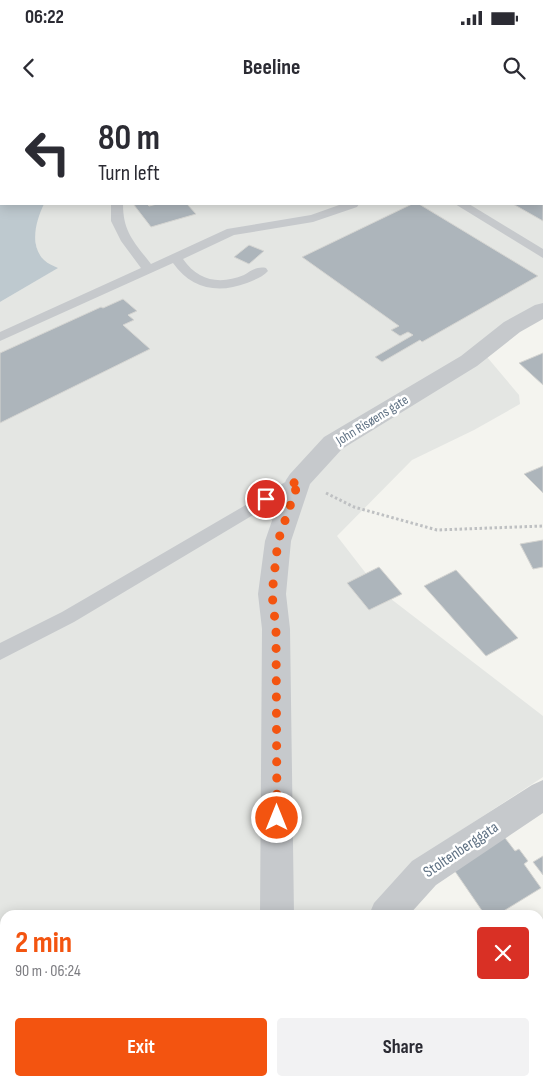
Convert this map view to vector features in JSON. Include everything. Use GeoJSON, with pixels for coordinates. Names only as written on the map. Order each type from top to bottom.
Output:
{"type":"FeatureCollection","features":[{"type":"Feature","properties":{"kind":"street","name":"John Risøens gate"},"geometry":{"type":"LineString","coordinates":[[277,910],[276,629],[272,594],[278,541],[299,480],[333,443],[469,361],[512,327],[543,310]]}},
{"type":"Feature","properties":{"kind":"street","name":"Stoltenberggata"},"geometry":{"type":"LineString","coordinates":[[391,910],[424,873],[543,795]]}},
{"type":"Feature","properties":{"kind":"lane"},"geometry":{"type":"LineString","coordinates":[[117,205],[117,221],[127,242],[149,270]]}},
{"type":"Feature","properties":{"kind":"lane"},"geometry":{"type":"LineString","coordinates":[[0,337],[231,232],[313,218],[350,205]]}},
{"type":"Feature","properties":{"kind":"lane"},"geometry":{"type":"LineString","coordinates":[[463,205],[543,254]]}},
{"type":"Feature","properties":{"kind":"lane"},"geometry":{"type":"LineString","coordinates":[[176,258],[190,276],[204,284],[227,285],[243,281],[261,271]]}},
{"type":"Feature","properties":{"kind":"lane"},"geometry":{"type":"LineString","coordinates":[[0,652],[68,616],[299,480]]}},
{"type":"Feature","properties":{"kind":"path"},"geometry":{"type":"LineString","coordinates":[[299,480],[354,507],[437,530],[543,526]]}},
{"type":"Feature","properties":{"kind":"shaded area"},"geometry":{"type":"Polygon","coordinates":[[[0,205],[44,205],[35,233],[35,240],[39,254],[49,264],[58,268],[0,302],[0,205]]]}},
{"type":"Feature","properties":{"kind":"shaded area"},"geometry":{"type":"Polygon","coordinates":[[[43,205],[543,205],[543,312],[487,357],[519,395],[520,404],[474,430],[412,460],[337,536],[378,589],[543,716],[543,777],[446,840],[398,910],[0,910],[0,302],[54,270],[37,255],[34,226],[43,205]]]}},
{"type":"Feature","properties":{"kind":"building"},"geometry":{"type":"Polygon","coordinates":[[[134,205],[188,205],[196,214],[151,227],[134,205]]]}},
{"type":"Feature","properties":{"kind":"building"},"geometry":{"type":"Polygon","coordinates":[[[410,205],[421,205],[538,276],[422,342],[420,340],[382,362],[375,357],[413,335],[408,332],[400,336],[391,330],[399,326],[302,257],[410,205]]]}},
{"type":"Feature","properties":{"kind":"building"},"geometry":{"type":"Polygon","coordinates":[[[515,205],[543,205],[543,221],[515,205]]]}},
{"type":"Feature","properties":{"kind":"building"},"geometry":{"type":"Polygon","coordinates":[[[249,245],[264,251],[249,264],[234,257],[249,245]]]}},
{"type":"Feature","properties":{"kind":"building"},"geometry":{"type":"Polygon","coordinates":[[[123,299],[137,311],[128,315],[134,320],[123,325],[150,349],[0,423],[0,353],[101,307],[103,308],[123,299]]]}},
{"type":"Feature","properties":{"kind":"building"},"geometry":{"type":"Polygon","coordinates":[[[543,353],[543,385],[519,363],[543,353]]]}},
{"type":"Feature","properties":{"kind":"building"},"geometry":{"type":"Polygon","coordinates":[[[543,466],[543,493],[524,474],[543,466]]]}},
{"type":"Feature","properties":{"kind":"building"},"geometry":{"type":"Polygon","coordinates":[[[543,540],[543,567],[533,569],[520,544],[543,540]]]}},
{"type":"Feature","properties":{"kind":"building"},"geometry":{"type":"Polygon","coordinates":[[[379,567],[402,594],[369,610],[347,583],[379,567]]]}},
{"type":"Feature","properties":{"kind":"building"},"geometry":{"type":"Polygon","coordinates":[[[456,570],[518,638],[486,656],[424,586],[456,570]]]}},
{"type":"Feature","properties":{"kind":"building"},"geometry":{"type":"Polygon","coordinates":[[[502,834],[515,851],[519,849],[528,861],[524,864],[541,888],[505,910],[482,910],[450,864],[502,834]]]}},
{"type":"Feature","properties":{"kind":"building"},"geometry":{"type":"Polygon","coordinates":[[[543,856],[543,875],[533,862],[543,856]]]}},
{"type":"Feature","properties":{"kind":"route"},"geometry":{"type":"LineString","coordinates":[[266,499],[299,480],[278,541],[272,594],[276,629],[277,818]]}}]}
